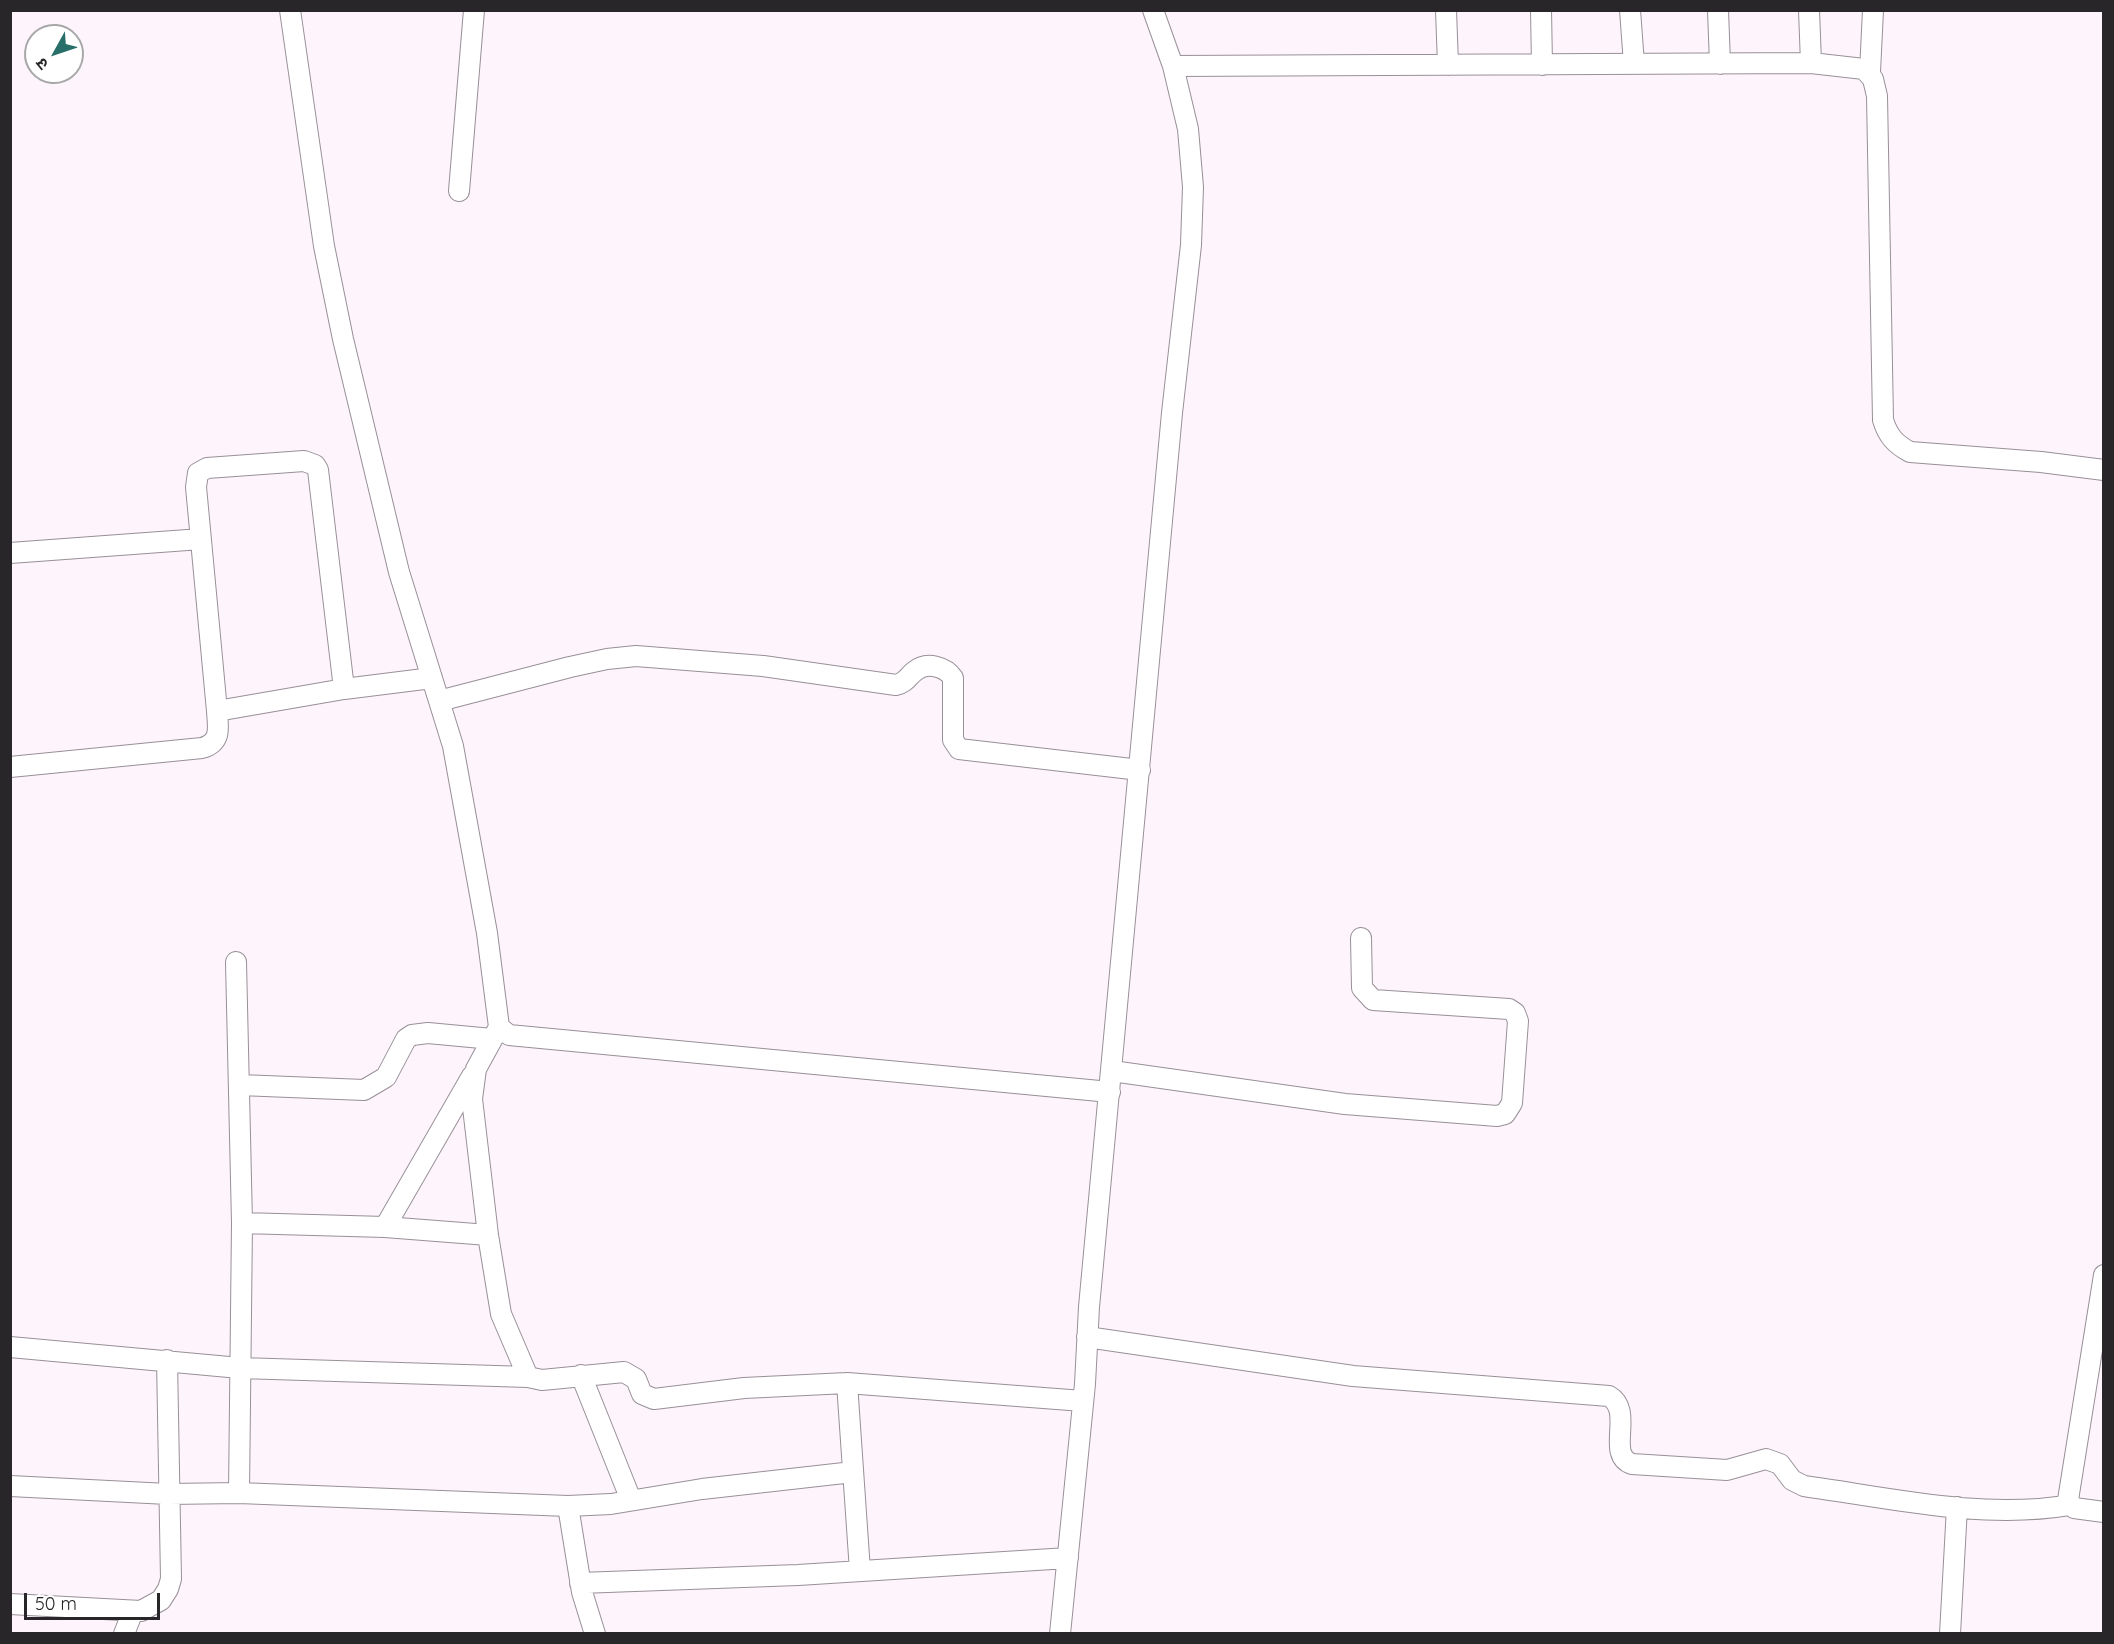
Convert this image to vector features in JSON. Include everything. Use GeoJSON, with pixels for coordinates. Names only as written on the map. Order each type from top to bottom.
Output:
{"type":"FeatureCollection","features":[{"type":"Feature","properties":{"kind":"street"},"geometry":{"type":"LineString","coordinates":[[290,10],[322,235],[343,339],[380,498],[453,747],[488,933],[495,1033],[385,1227]]}},
{"type":"Feature","properties":{"kind":"street"},"geometry":{"type":"LineString","coordinates":[[459,191],[474,10]]}},
{"type":"Feature","properties":{"kind":"street"},"geometry":{"type":"LineString","coordinates":[[1060,1634],[1191,245],[1193,187],[1188,129],[1173,66],[1153,10]]}},
{"type":"Feature","properties":{"kind":"street"},"geometry":{"type":"LineString","coordinates":[[1446,10],[1448,65]]}},
{"type":"Feature","properties":{"kind":"street"},"geometry":{"type":"LineString","coordinates":[[1541,10],[1542,65]]}},
{"type":"Feature","properties":{"kind":"street"},"geometry":{"type":"LineString","coordinates":[[1630,10],[1634,64]]}},
{"type":"Feature","properties":{"kind":"street"},"geometry":{"type":"LineString","coordinates":[[1718,10],[1720,64]]}},
{"type":"Feature","properties":{"kind":"street"},"geometry":{"type":"LineString","coordinates":[[1809,10],[1810,63]]}},
{"type":"Feature","properties":{"kind":"street"},"geometry":{"type":"LineString","coordinates":[[1873,10],[1870,72],[1877,96],[1883,420],[1887,432],[1896,445],[1910,452],[2041,462],[2103,470]]}},
{"type":"Feature","properties":{"kind":"street"},"geometry":{"type":"LineString","coordinates":[[1173,66],[1810,63],[1857,68],[1870,72]]}},
{"type":"Feature","properties":{"kind":"street"},"geometry":{"type":"LineString","coordinates":[[10,767],[202,748],[216,742],[218,711],[195,478],[202,470],[304,461],[315,465],[322,482],[344,689]]}},
{"type":"Feature","properties":{"kind":"street"},"geometry":{"type":"LineString","coordinates":[[10,553],[201,539]]}},
{"type":"Feature","properties":{"kind":"street"},"geometry":{"type":"LineString","coordinates":[[439,701],[580,665],[636,656],[763,666],[896,685],[906,680],[919,668],[933,667],[943,668],[953,678],[953,740],[959,749],[1140,770]]}},
{"type":"Feature","properties":{"kind":"street"},"geometry":{"type":"LineString","coordinates":[[218,711],[344,689],[432,678]]}},
{"type":"Feature","properties":{"kind":"street"},"geometry":{"type":"LineString","coordinates":[[1112,1071],[1345,1104],[1497,1116],[1505,1114],[1512,1103],[1518,1021],[1515,1013],[1509,1010],[1373,1000],[1362,988],[1361,938]]}},
{"type":"Feature","properties":{"kind":"street"},"geometry":{"type":"LineString","coordinates":[[236,962],[242,1223],[239,1493]]}},
{"type":"Feature","properties":{"kind":"street"},"geometry":{"type":"LineString","coordinates":[[240,1085],[364,1090],[386,1077],[406,1039],[412,1035],[495,1033],[1110,1092]]}},
{"type":"Feature","properties":{"kind":"street"},"geometry":{"type":"LineString","coordinates":[[476,1069],[472,1099],[488,1235],[501,1314],[528,1377]]}},
{"type":"Feature","properties":{"kind":"street"},"geometry":{"type":"LineString","coordinates":[[242,1223],[385,1227],[488,1235]]}},
{"type":"Feature","properties":{"kind":"street"},"geometry":{"type":"LineString","coordinates":[[2070,1505],[2070,1478],[2102,1298],[2103,1275]]}},
{"type":"Feature","properties":{"kind":"street"},"geometry":{"type":"LineString","coordinates":[[1087,1337],[1353,1377],[1603,1394],[1618,1403],[1621,1411],[1620,1451],[1627,1462],[1632,1464],[1727,1470],[1766,1459],[1780,1464],[1792,1480],[1804,1486],[1958,1507],[2017,1510],[2070,1505],[2078,1509],[2103,1512]]}},
{"type":"Feature","properties":{"kind":"street"},"geometry":{"type":"LineString","coordinates":[[10,1347],[240,1368],[528,1377],[542,1380],[624,1372],[636,1379],[642,1394],[654,1399],[744,1388],[847,1383],[1083,1401]]}},
{"type":"Feature","properties":{"kind":"street"},"geometry":{"type":"LineString","coordinates":[[10,1604],[141,1611],[152,1606],[168,1589],[171,1579],[167,1360]]}},
{"type":"Feature","properties":{"kind":"street"},"geometry":{"type":"LineString","coordinates":[[581,1375],[632,1500]]}},
{"type":"Feature","properties":{"kind":"street"},"geometry":{"type":"LineString","coordinates":[[847,1383],[860,1571]]}},
{"type":"Feature","properties":{"kind":"street"},"geometry":{"type":"LineString","coordinates":[[10,1486],[168,1494],[239,1493],[568,1506],[853,1472]]}},
{"type":"Feature","properties":{"kind":"street"},"geometry":{"type":"LineString","coordinates":[[568,1506],[580,1583],[596,1634]]}},
{"type":"Feature","properties":{"kind":"street"},"geometry":{"type":"LineString","coordinates":[[1950,1634],[1958,1507]]}},
{"type":"Feature","properties":{"kind":"street"},"geometry":{"type":"LineString","coordinates":[[580,1583],[860,1571],[1068,1558]]}},
{"type":"Feature","properties":{"kind":"street"},"geometry":{"type":"LineString","coordinates":[[124,1634],[133,1611]]}}]}
